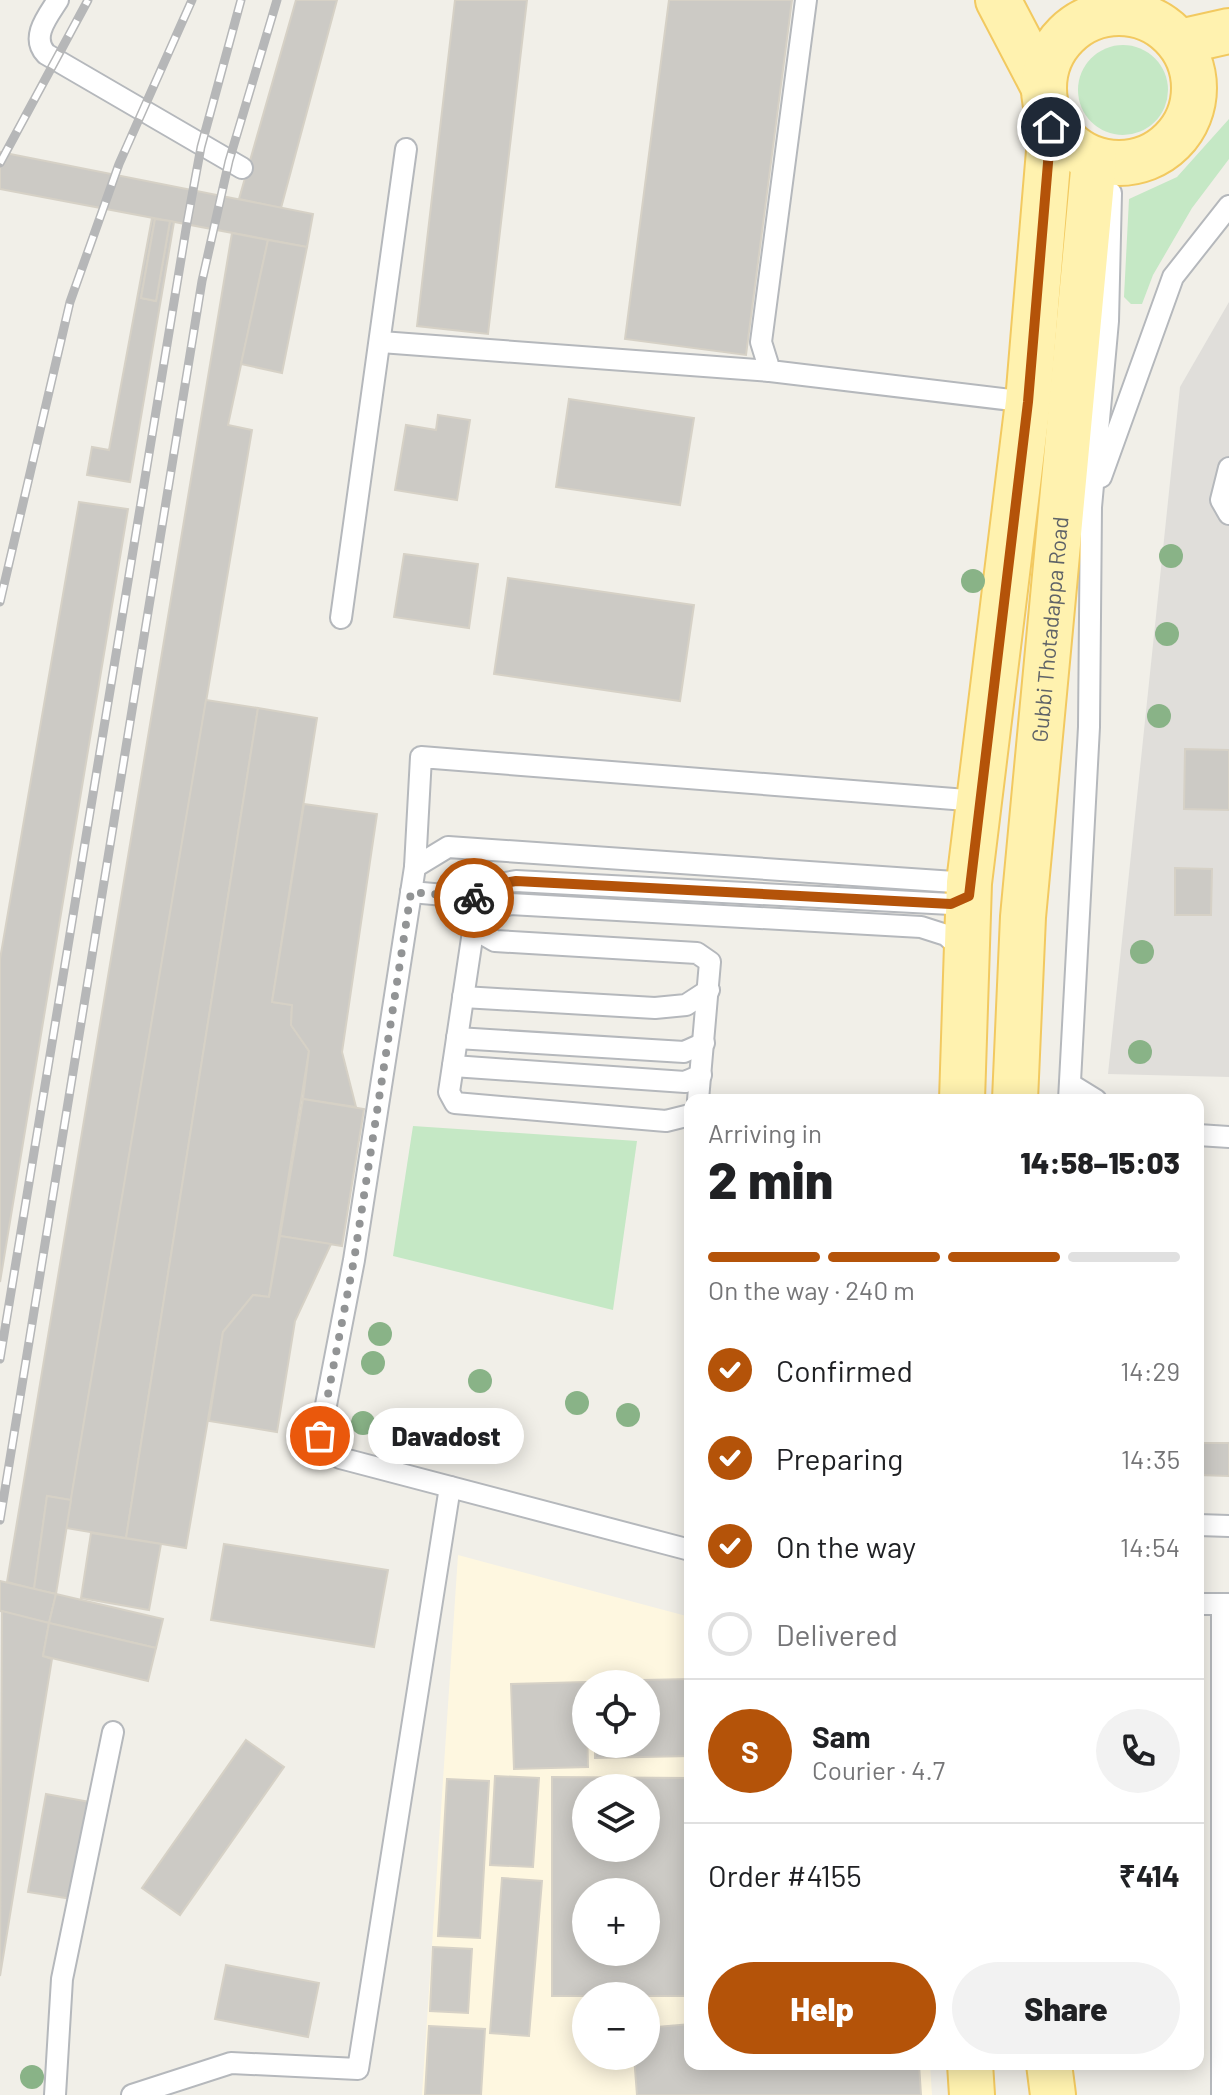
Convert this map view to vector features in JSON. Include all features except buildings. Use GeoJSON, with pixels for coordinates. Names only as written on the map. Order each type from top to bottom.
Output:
{"type":"FeatureCollection","features":[{"type":"Feature","properties":{"kind":"main road"},"geometry":{"type":"LineString","coordinates":[[998,0],[1063,142],[1103,161],[1156,154],[1176,138],[1191,116],[1196,90],[1192,65],[1180,42],[1164,26],[1116,6],[1076,25],[1058,42],[1047,62],[1047,106]]}},
{"type":"Feature","properties":{"kind":"main road"},"geometry":{"type":"LineString","coordinates":[[1180,42],[1229,31]]}},
{"type":"Feature","properties":{"kind":"main road","name":"Gubbi Thotadappa Road"},"geometry":{"type":"LineString","coordinates":[[962,1094],[969,889],[1028,402],[1047,106]]}},
{"type":"Feature","properties":{"kind":"main road","name":"Gubbi Thotadappa Road"},"geometry":{"type":"LineString","coordinates":[[1015,1094],[1023,917],[1103,161]]}},
{"type":"Feature","properties":{"kind":"main road"},"geometry":{"type":"LineString","coordinates":[[970,2070],[972,2095]]}},
{"type":"Feature","properties":{"kind":"main road"},"geometry":{"type":"LineString","coordinates":[[1050,2070],[1053,2095]]}},
{"type":"Feature","properties":{"kind":"lane"},"geometry":{"type":"LineString","coordinates":[[58,0],[41,29],[40,44],[46,54],[242,168]]}},
{"type":"Feature","properties":{"kind":"lane"},"geometry":{"type":"LineString","coordinates":[[770,371],[761,342],[806,0]]}},
{"type":"Feature","properties":{"kind":"lane"},"geometry":{"type":"LineString","coordinates":[[341,618],[406,149]]}},
{"type":"Feature","properties":{"kind":"lane"},"geometry":{"type":"LineString","coordinates":[[1070,1092],[1089,727],[1091,507],[1108,321],[1103,161]]}},
{"type":"Feature","properties":{"kind":"lane"},"geometry":{"type":"LineString","coordinates":[[1091,507],[1173,277],[1229,206]]}},
{"type":"Feature","properties":{"kind":"lane"},"geometry":{"type":"LineString","coordinates":[[381,342],[770,371],[1028,402]]}},
{"type":"Feature","properties":{"kind":"lane"},"geometry":{"type":"LineString","coordinates":[[1229,468],[1221,500],[1229,514]]}},
{"type":"Feature","properties":{"kind":"lane"},"geometry":{"type":"LineString","coordinates":[[684,1548],[340,1458],[320,1436],[354,1260],[415,867],[421,757],[979,801]]}},
{"type":"Feature","properties":{"kind":"lane"},"geometry":{"type":"LineString","coordinates":[[415,867],[448,847],[969,889]]}},
{"type":"Feature","properties":{"kind":"lane"},"geometry":{"type":"LineString","coordinates":[[684,1116],[666,1121],[455,1103],[449,1092],[478,898],[494,885],[516,881],[951,904],[969,889]]}},
{"type":"Feature","properties":{"kind":"lane"},"geometry":{"type":"LineString","coordinates":[[411,892],[478,898]]}},
{"type":"Feature","properties":{"kind":"lane"},"geometry":{"type":"LineString","coordinates":[[699,1094],[710,962],[697,953],[495,941],[481,933],[489,912],[510,904],[921,927],[946,935],[967,954]]}},
{"type":"Feature","properties":{"kind":"lane"},"geometry":{"type":"LineString","coordinates":[[463,997],[655,1008],[686,1005],[709,990]]}},
{"type":"Feature","properties":{"kind":"lane"},"geometry":{"type":"LineString","coordinates":[[457,1038],[684,1052],[704,1043]]}},
{"type":"Feature","properties":{"kind":"lane"},"geometry":{"type":"LineString","coordinates":[[453,1066],[685,1082],[701,1075]]}},
{"type":"Feature","properties":{"kind":"lane"},"geometry":{"type":"LineString","coordinates":[[1204,1135],[1229,1137]]}},
{"type":"Feature","properties":{"kind":"lane"},"geometry":{"type":"LineString","coordinates":[[132,2095],[231,2063],[358,2069],[450,1487]]}},
{"type":"Feature","properties":{"kind":"lane"},"geometry":{"type":"LineString","coordinates":[[1204,1525],[1229,1526]]}},
{"type":"Feature","properties":{"kind":"lane"},"geometry":{"type":"LineString","coordinates":[[1204,1604],[1225,1604],[1222,2095]]}},
{"type":"Feature","properties":{"kind":"lane"},"geometry":{"type":"LineString","coordinates":[[55,2095],[62,1979],[113,1732]]}},
{"type":"Feature","properties":{"kind":"shaded area"},"geometry":{"type":"Polygon","coordinates":[[[1229,302],[1229,1077],[1108,1074],[1180,387],[1229,302]]]}},
{"type":"Feature","properties":{"kind":"shaded area"},"geometry":{"type":"Polygon","coordinates":[[[458,1555],[684,1615],[684,2070],[930,2070],[932,2095],[422,2095],[458,1555]]]}},
{"type":"Feature","properties":{"kind":"green space"},"geometry":{"type":"Polygon","coordinates":[[[1123,45],[1140,48],[1155,58],[1165,73],[1168,90],[1165,107],[1155,122],[1140,132],[1123,135],[1106,132],[1091,122],[1081,107],[1078,90],[1081,73],[1091,58],[1106,48],[1123,45]]]}},
{"type":"Feature","properties":{"kind":"green space"},"geometry":{"type":"Polygon","coordinates":[[[1229,119],[1229,159],[1192,208],[1153,275],[1142,304],[1131,304],[1124,297],[1129,199],[1177,177],[1229,119]]]}},
{"type":"Feature","properties":{"kind":"green space"},"geometry":{"type":"Polygon","coordinates":[[[413,1126],[637,1141],[613,1310],[393,1256],[413,1126]]]}},
{"type":"Feature","properties":{"kind":"railway"},"geometry":{"type":"LineString","coordinates":[[0,163],[88,0]]}},
{"type":"Feature","properties":{"kind":"railway"},"geometry":{"type":"LineString","coordinates":[[0,602],[70,302],[119,164],[192,0]]}},
{"type":"Feature","properties":{"kind":"railway"},"geometry":{"type":"LineString","coordinates":[[0,1359],[187,223],[201,147],[241,0]]}},
{"type":"Feature","properties":{"kind":"railway"},"geometry":{"type":"LineString","coordinates":[[0,1520],[202,281],[229,161],[277,0]]}},
{"type":"Feature","properties":{"kind":"way so far"},"geometry":{"type":"LineString","coordinates":[[320,1436],[354,1260],[411,892],[474,898]]}},
{"type":"Feature","properties":{"kind":"place","name":"Davadost"},"geometry":{"type":"Point","coordinates":[320,1436]}},
{"type":"Feature","properties":{"kind":"route"},"geometry":{"type":"LineString","coordinates":[[474,898],[494,885],[516,881],[951,904],[969,896],[1028,402],[1051,127]]}}]}
